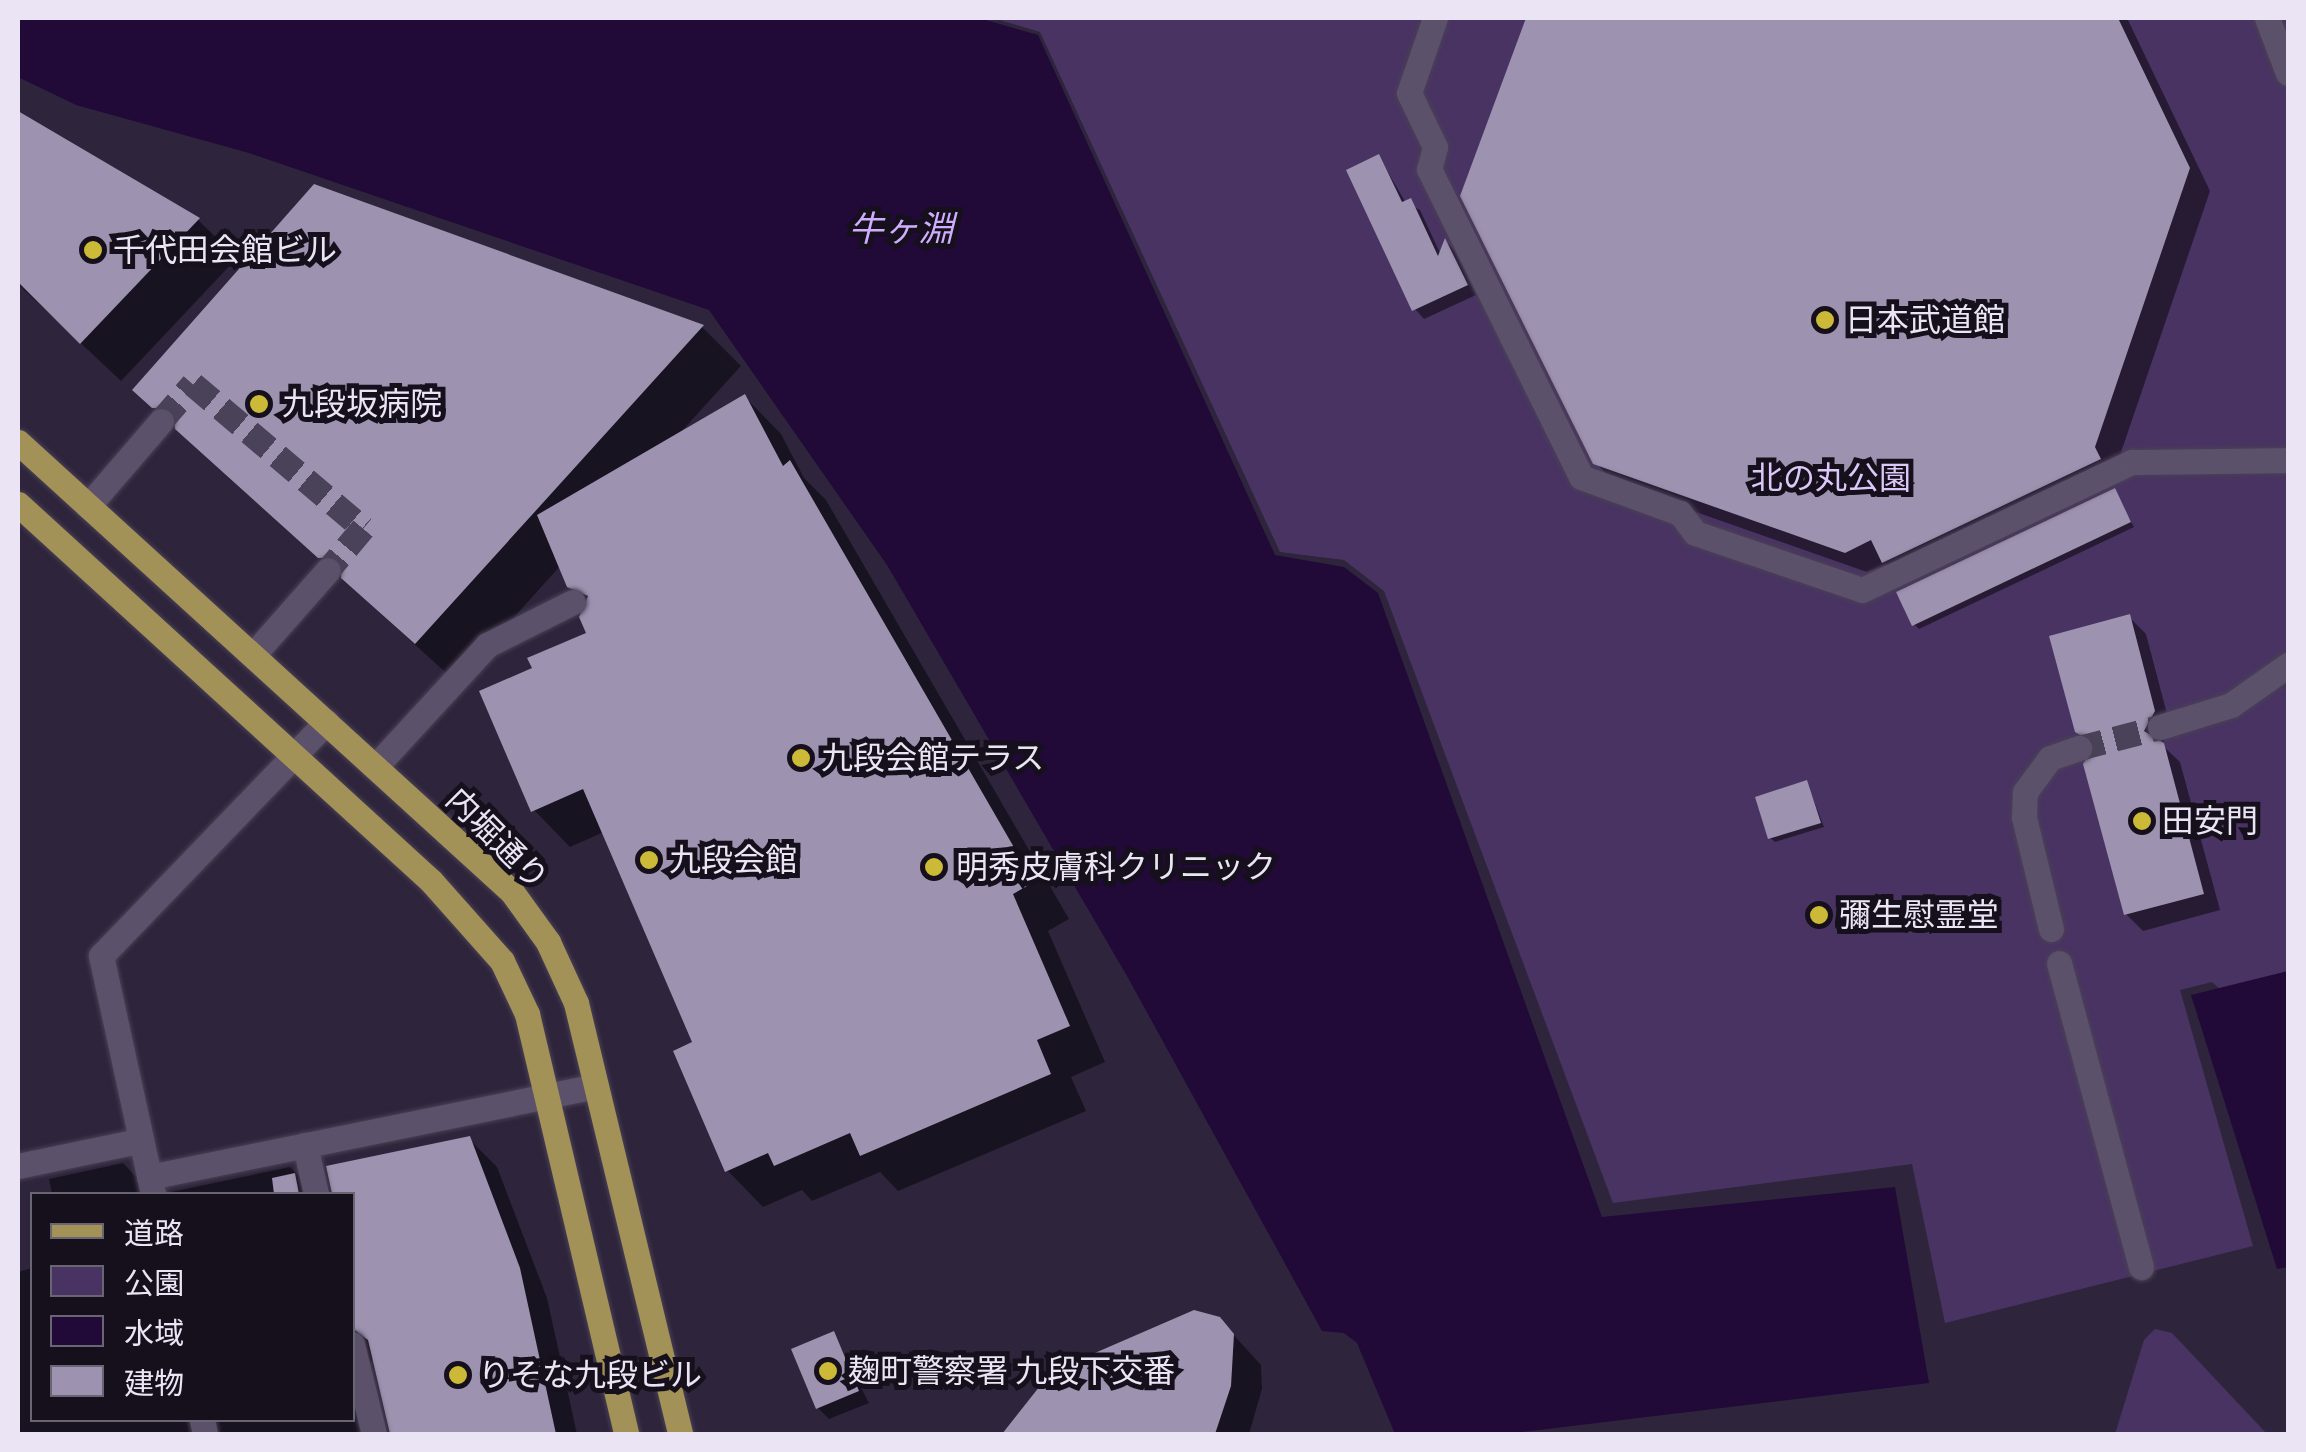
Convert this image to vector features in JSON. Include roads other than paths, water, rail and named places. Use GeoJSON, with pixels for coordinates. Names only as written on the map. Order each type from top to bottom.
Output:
{"type":"FeatureCollection","features":[{"type":"Feature","properties":{"kind":"main road","name":"内堀通り"},"geometry":{"type":"LineString","coordinates":[[18,442],[512,892],[548,942],[576,1003],[680,1434]]}},
{"type":"Feature","properties":{"kind":"main road"},"geometry":{"type":"LineString","coordinates":[[18,504],[475,923],[527,1014],[626,1434]]}},
{"type":"Feature","properties":{"kind":"street"},"geometry":{"type":"LineString","coordinates":[[1434,18],[1409,93],[1435,146],[1429,169],[1580,477],[1680,514],[1695,533],[1862,590],[2132,462],[2288,460]]}},
{"type":"Feature","properties":{"kind":"street"},"geometry":{"type":"LineString","coordinates":[[2268,18],[2288,73]]}},
{"type":"Feature","properties":{"kind":"street"},"geometry":{"type":"LineString","coordinates":[[88,506],[161,421]]}},
{"type":"Feature","properties":{"kind":"street"},"geometry":{"type":"LineString","coordinates":[[253,656],[328,570]]}},
{"type":"Feature","properties":{"kind":"street"},"geometry":{"type":"LineString","coordinates":[[375,767],[487,645],[573,602]]}},
{"type":"Feature","properties":{"kind":"street"},"geometry":{"type":"LineString","coordinates":[[2160,728],[2231,705],[2288,665]]}},
{"type":"Feature","properties":{"kind":"street"},"geometry":{"type":"LineString","coordinates":[[326,722],[101,956],[138,1141],[151,1186],[304,1145],[596,1086]]}},
{"type":"Feature","properties":{"kind":"street"},"geometry":{"type":"LineString","coordinates":[[2051,929],[2024,818],[2025,792],[2050,758],[2079,748]]}},
{"type":"Feature","properties":{"kind":"street"},"geometry":{"type":"LineString","coordinates":[[2059,963],[2141,1267]]}},
{"type":"Feature","properties":{"kind":"street"},"geometry":{"type":"LineString","coordinates":[[18,1166],[138,1141]]}},
{"type":"Feature","properties":{"kind":"street"},"geometry":{"type":"LineString","coordinates":[[304,1145],[316,1192]]}},
{"type":"Feature","properties":{"kind":"street"},"geometry":{"type":"LineString","coordinates":[[355,1356],[374,1434]]}},
{"type":"Feature","properties":{"kind":"water","name":"牛ヶ淵"},"geometry":{"type":"Polygon","coordinates":[[[18,18],[979,18],[1038,35],[1275,555],[1344,567],[1378,593],[1602,1217],[1895,1187],[1929,1383],[1506,1434],[1395,1434],[1357,1343],[1344,1333],[1322,1331],[1127,976],[887,565],[709,310],[249,153],[76,105],[18,77],[18,18]]]}},
{"type":"Feature","properties":{"kind":"water"},"geometry":{"type":"Polygon","coordinates":[[[2288,971],[2288,1267],[2277,1269],[2191,995],[2288,971]]]}},
{"type":"Feature","properties":{"kind":"tunnel"},"geometry":{"type":"LineString","coordinates":[[161,421],[193,384],[363,528],[328,570]]}},
{"type":"Feature","properties":{"kind":"tunnel"},"geometry":{"type":"LineString","coordinates":[[2079,748],[2160,727]]}},
{"type":"Feature","properties":{"kind":"place","name":"千代田会館ビル"},"geometry":{"type":"Point","coordinates":[93,250]}},
{"type":"Feature","properties":{"kind":"place","name":"日本武道館"},"geometry":{"type":"Point","coordinates":[1825,320]}},
{"type":"Feature","properties":{"kind":"place","name":"九段坂病院"},"geometry":{"type":"Point","coordinates":[259,404]}},
{"type":"Feature","properties":{"kind":"place","name":"九段会館テラス"},"geometry":{"type":"Point","coordinates":[801,758]}},
{"type":"Feature","properties":{"kind":"place","name":"田安門"},"geometry":{"type":"Point","coordinates":[2142,821]}},
{"type":"Feature","properties":{"kind":"place","name":"九段会館"},"geometry":{"type":"Point","coordinates":[649,860]}},
{"type":"Feature","properties":{"kind":"place","name":"明秀皮膚科クリニック"},"geometry":{"type":"Point","coordinates":[934,867]}},
{"type":"Feature","properties":{"kind":"place","name":"彌生慰霊堂"},"geometry":{"type":"Point","coordinates":[1819,915]}},
{"type":"Feature","properties":{"kind":"place","name":"麹町警察署 九段下交番"},"geometry":{"type":"Point","coordinates":[828,1371]}},
{"type":"Feature","properties":{"kind":"place","name":"りそな九段ビル"},"geometry":{"type":"Point","coordinates":[458,1375]}},
{"type":"Feature","properties":{"kind":"park label","name":"北の丸公園"},"geometry":{"type":"Point","coordinates":[1831,478]}}]}
